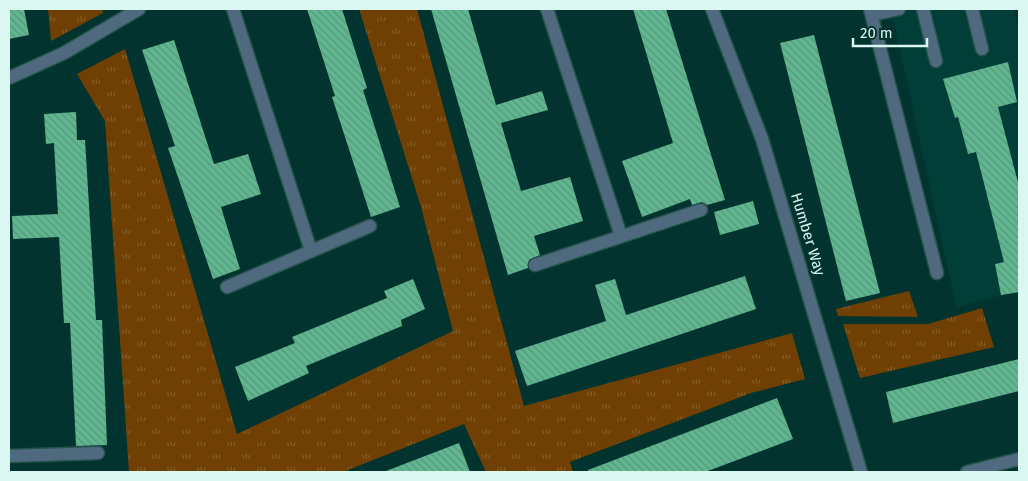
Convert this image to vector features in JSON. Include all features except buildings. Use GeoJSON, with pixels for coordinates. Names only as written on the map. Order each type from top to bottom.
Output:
{"type":"FeatureCollection","features":[{"type":"Feature","properties":{"kind":"street"},"geometry":{"type":"LineString","coordinates":[[9,78],[64,53],[139,9]]}},
{"type":"Feature","properties":{"kind":"street"},"geometry":{"type":"LineString","coordinates":[[233,9],[311,251]]}},
{"type":"Feature","properties":{"kind":"street"},"geometry":{"type":"LineString","coordinates":[[547,9],[621,236]]}},
{"type":"Feature","properties":{"kind":"street","name":"Humber Way"},"geometry":{"type":"LineString","coordinates":[[712,9],[762,139],[861,472]]}},
{"type":"Feature","properties":{"kind":"street"},"geometry":{"type":"LineString","coordinates":[[900,9],[871,12],[938,273]]}},
{"type":"Feature","properties":{"kind":"street"},"geometry":{"type":"LineString","coordinates":[[924,9],[936,61]]}},
{"type":"Feature","properties":{"kind":"street"},"geometry":{"type":"LineString","coordinates":[[972,9],[982,49]]}},
{"type":"Feature","properties":{"kind":"street"},"geometry":{"type":"LineString","coordinates":[[535,265],[701,210]]}},
{"type":"Feature","properties":{"kind":"street"},"geometry":{"type":"LineString","coordinates":[[227,288],[370,226]]}},
{"type":"Feature","properties":{"kind":"street"},"geometry":{"type":"LineString","coordinates":[[9,456],[98,453]]}},
{"type":"Feature","properties":{"kind":"street"},"geometry":{"type":"LineString","coordinates":[[967,472],[1002,468],[1019,459]]}},
{"type":"Feature","properties":{"kind":"shaded area"},"geometry":{"type":"Polygon","coordinates":[[[891,9],[1014,9],[1019,31],[1019,291],[956,307],[891,9]]]}},
{"type":"Feature","properties":{"kind":"green space"},"geometry":{"type":"Polygon","coordinates":[[[48,9],[102,9],[103,13],[51,41],[48,9]]]}},
{"type":"Feature","properties":{"kind":"green space"},"geometry":{"type":"Polygon","coordinates":[[[359,9],[417,9],[524,406],[792,333],[805,379],[751,393],[570,462],[573,472],[486,472],[464,424],[343,472],[129,472],[105,121],[77,74],[125,49],[237,434],[453,331],[421,207],[359,9]]]}},
{"type":"Feature","properties":{"kind":"green space"},"geometry":{"type":"Polygon","coordinates":[[[909,291],[918,317],[838,316],[836,309],[909,291]]]}},
{"type":"Feature","properties":{"kind":"green space"},"geometry":{"type":"Polygon","coordinates":[[[982,308],[994,347],[860,378],[843,324],[928,324],[982,308]]]}}]}
